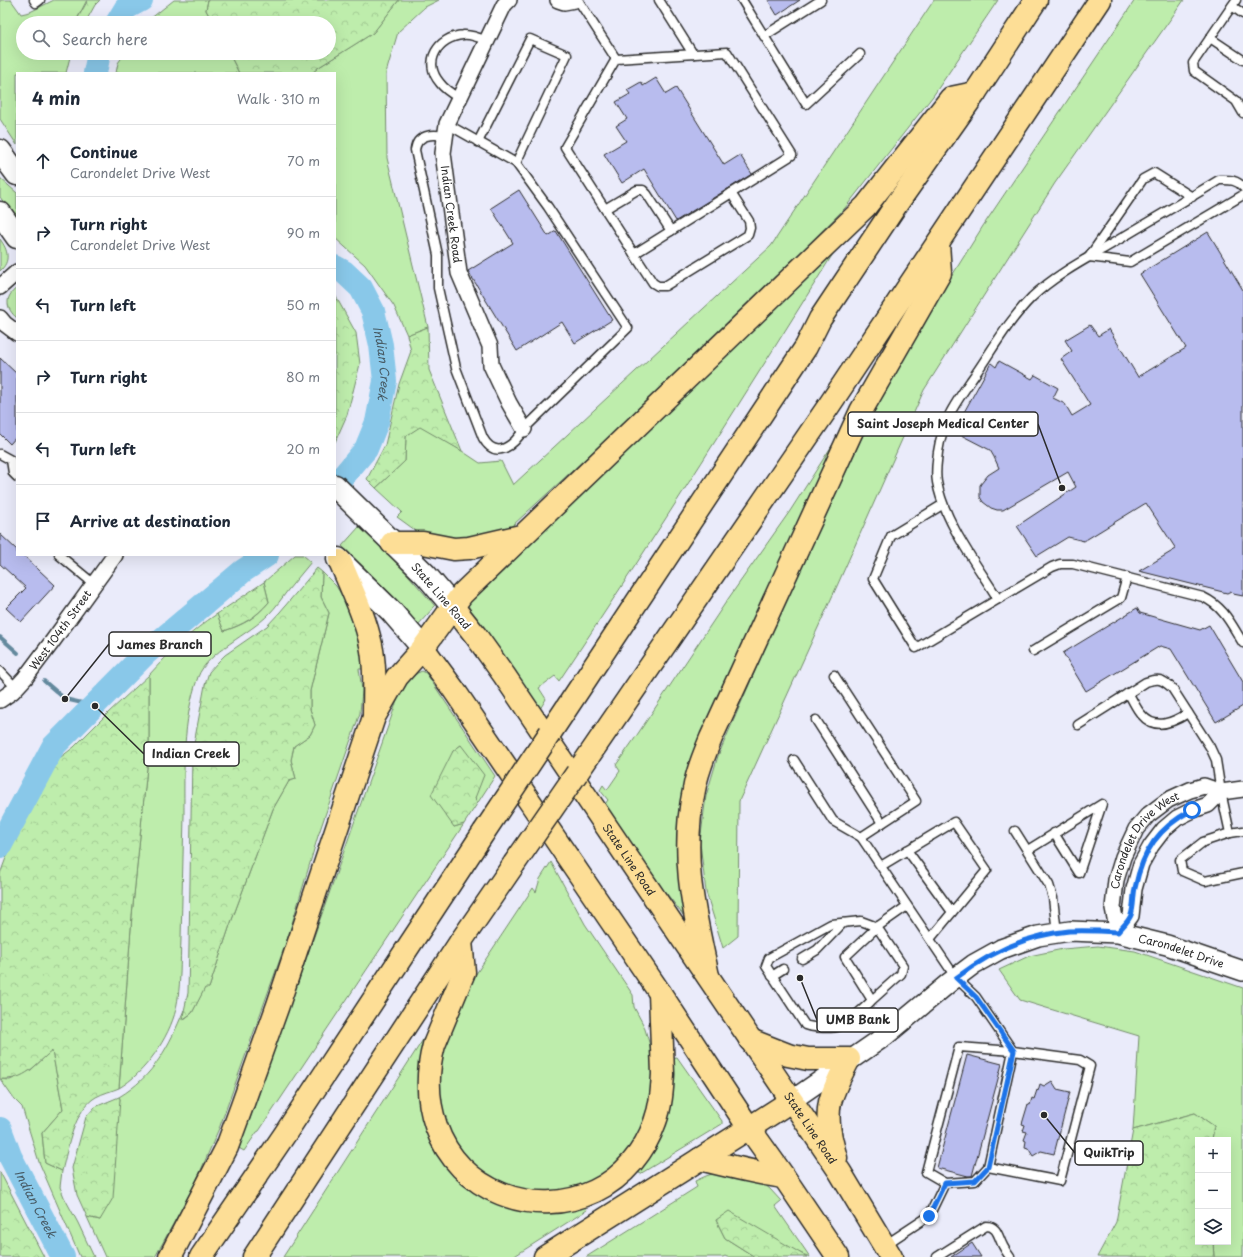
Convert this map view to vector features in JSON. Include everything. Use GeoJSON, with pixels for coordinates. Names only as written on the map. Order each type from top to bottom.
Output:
{"type":"FeatureCollection","features":[{"type":"Feature","properties":{"kind":"main road"},"geometry":{"type":"LineString","coordinates":[[201,1257],[285,1134],[484,832],[574,699],[806,347],[825,313],[896,205],[975,93],[1036,0]]}},
{"type":"Feature","properties":{"kind":"main road"},"geometry":{"type":"LineString","coordinates":[[254,1257],[461,941],[815,426],[1100,0]]}},
{"type":"Feature","properties":{"kind":"main road"},"geometry":{"type":"LineString","coordinates":[[170,1257],[227,1147],[278,1005],[374,716],[397,677],[423,648],[462,594],[866,206],[951,98],[975,93]]}},
{"type":"Feature","properties":{"kind":"main road"},"geometry":{"type":"LineString","coordinates":[[0,151],[16,173]]}},
{"type":"Feature","properties":{"kind":"main road"},"geometry":{"type":"LineString","coordinates":[[0,213],[16,236]]}},
{"type":"Feature","properties":{"kind":"main road"},"geometry":{"type":"LineString","coordinates":[[708,976],[694,909],[688,866],[690,816],[699,767],[862,411],[940,273],[938,243]]}},
{"type":"Feature","properties":{"kind":"main road","name":"State Line Road"},"geometry":{"type":"LineString","coordinates":[[336,487],[426,575],[476,636],[504,675],[840,1172],[888,1251]]}},
{"type":"Feature","properties":{"kind":"main road"},"geometry":{"type":"LineString","coordinates":[[392,543],[423,543],[454,549],[468,548],[525,535]]}},
{"type":"Feature","properties":{"kind":"main road"},"geometry":{"type":"LineString","coordinates":[[337,558],[391,611],[423,648],[454,690],[660,993],[749,1128],[784,1176],[838,1257]]}},
{"type":"Feature","properties":{"kind":"main road"},"geometry":{"type":"LineString","coordinates":[[337,558],[365,621],[372,645],[375,668],[374,716]]}},
{"type":"Feature","properties":{"kind":"main road"},"geometry":{"type":"LineString","coordinates":[[461,941],[464,972],[434,1045],[431,1056],[429,1089],[432,1114],[441,1138],[457,1162],[477,1180],[509,1197],[520,1200],[556,1202],[586,1195],[616,1178],[628,1168],[639,1154],[656,1122],[662,1086],[663,1074],[660,993]]}},
{"type":"Feature","properties":{"kind":"main road"},"geometry":{"type":"LineString","coordinates":[[750,1040],[788,1055],[808,1059],[849,1059],[835,1087],[830,1103],[829,1126],[840,1172]]}},
{"type":"Feature","properties":{"kind":"main road"},"geometry":{"type":"LineString","coordinates":[[545,1257],[791,1101]]}},
{"type":"Feature","properties":{"kind":"main road"},"geometry":{"type":"LineString","coordinates":[[700,1159],[748,1169],[756,1173],[784,1176]]}},
{"type":"Feature","properties":{"kind":"street","name":"Indian Creek Road"},"geometry":{"type":"LineString","coordinates":[[510,0],[504,5],[459,98],[446,130],[443,153],[459,273],[490,346],[491,365],[509,403],[524,429]]}},
{"type":"Feature","properties":{"kind":"street"},"geometry":{"type":"LineString","coordinates":[[558,0],[564,2],[577,0]]}},
{"type":"Feature","properties":{"kind":"street"},"geometry":{"type":"LineString","coordinates":[[0,287],[16,273]]}},
{"type":"Feature","properties":{"kind":"street"},"geometry":{"type":"LineString","coordinates":[[0,318],[16,332]]}},
{"type":"Feature","properties":{"kind":"street","name":"West 104th Street"},"geometry":{"type":"LineString","coordinates":[[0,700],[16,688],[48,648],[114,556]]}},
{"type":"Feature","properties":{"kind":"street","name":"Carondelet Drive West"},"geometry":{"type":"LineString","coordinates":[[1118,932],[1113,908],[1116,880],[1123,857],[1136,829],[1148,815],[1168,800],[1190,790],[1204,786],[1221,792],[1243,789]]}},
{"type":"Feature","properties":{"kind":"street","name":"Carondelet Drive West"},"geometry":{"type":"LineString","coordinates":[[1118,932],[1131,916],[1136,883],[1141,864],[1151,846],[1164,829],[1177,818],[1192,810],[1208,805],[1221,792]]}},
{"type":"Feature","properties":{"kind":"street"},"geometry":{"type":"LineString","coordinates":[[791,1101],[849,1059],[885,1036],[974,964],[1001,949],[1038,936],[1070,931],[1118,932]]}},
{"type":"Feature","properties":{"kind":"street","name":"Carondelet Drive"},"geometry":{"type":"LineString","coordinates":[[1118,932],[1167,945],[1243,971]]}},
{"type":"Feature","properties":{"kind":"lane"},"geometry":{"type":"LineString","coordinates":[[34,0],[36,3],[40,0]]}},
{"type":"Feature","properties":{"kind":"lane"},"geometry":{"type":"LineString","coordinates":[[577,0],[616,59]]}},
{"type":"Feature","properties":{"kind":"lane"},"geometry":{"type":"LineString","coordinates":[[659,0],[693,54]]}},
{"type":"Feature","properties":{"kind":"lane"},"geometry":{"type":"LineString","coordinates":[[742,0],[806,104],[860,54]]}},
{"type":"Feature","properties":{"kind":"lane"},"geometry":{"type":"LineString","coordinates":[[764,36],[821,0]]}},
{"type":"Feature","properties":{"kind":"lane"},"geometry":{"type":"LineString","coordinates":[[1243,14],[1234,3],[1193,63],[1194,71],[1236,102],[1243,113]]}},
{"type":"Feature","properties":{"kind":"lane"},"geometry":{"type":"LineString","coordinates":[[459,98],[439,82],[434,72],[432,61],[436,49],[444,41],[465,35],[474,36],[487,41]]}},
{"type":"Feature","properties":{"kind":"lane"},"geometry":{"type":"LineString","coordinates":[[1210,38],[1243,60]]}},
{"type":"Feature","properties":{"kind":"lane"},"geometry":{"type":"LineString","coordinates":[[478,142],[530,39],[567,55],[516,163]]}},
{"type":"Feature","properties":{"kind":"lane"},"geometry":{"type":"LineString","coordinates":[[616,59],[727,52],[792,155],[634,254]]}},
{"type":"Feature","properties":{"kind":"lane"},"geometry":{"type":"LineString","coordinates":[[616,59],[565,147],[653,283],[658,286],[665,286],[748,235],[750,228],[749,221],[731,194]]}},
{"type":"Feature","properties":{"kind":"lane"},"geometry":{"type":"LineString","coordinates":[[446,130],[478,142],[516,163],[548,207],[628,328],[524,429],[518,438],[505,448],[498,450],[491,449],[483,438],[456,368],[438,288],[438,255],[415,150],[416,144],[421,138],[446,130]]}},
{"type":"Feature","properties":{"kind":"lane"},"geometry":{"type":"LineString","coordinates":[[1089,257],[1143,179],[1154,173],[1192,197]]}},
{"type":"Feature","properties":{"kind":"lane"},"geometry":{"type":"LineString","coordinates":[[998,599],[942,505],[937,481],[936,464],[944,424],[955,403],[1019,311],[1039,292],[1089,257],[1219,180],[1232,179],[1243,188]]}},
{"type":"Feature","properties":{"kind":"lane"},"geometry":{"type":"LineString","coordinates":[[605,209],[637,190],[643,190],[671,231]]}},
{"type":"Feature","properties":{"kind":"lane"},"geometry":{"type":"LineString","coordinates":[[1089,257],[1130,262],[1243,194]]}},
{"type":"Feature","properties":{"kind":"lane"},"geometry":{"type":"LineString","coordinates":[[0,454],[11,460],[13,473],[16,476]]}},
{"type":"Feature","properties":{"kind":"lane"},"geometry":{"type":"LineString","coordinates":[[942,505],[891,536],[873,580],[916,648],[1052,567],[1060,564],[1073,564],[1128,577],[1213,601],[1223,610],[1243,643]]}},
{"type":"Feature","properties":{"kind":"lane"},"geometry":{"type":"LineString","coordinates":[[60,556],[94,584]]}},
{"type":"Feature","properties":{"kind":"lane"},"geometry":{"type":"LineString","coordinates":[[1033,651],[1121,598],[1128,577]]}},
{"type":"Feature","properties":{"kind":"lane"},"geometry":{"type":"LineString","coordinates":[[0,671],[16,688]]}},
{"type":"Feature","properties":{"kind":"lane"},"geometry":{"type":"LineString","coordinates":[[834,675],[916,801],[861,837]]}},
{"type":"Feature","properties":{"kind":"lane"},"geometry":{"type":"LineString","coordinates":[[1078,725],[1146,682],[1155,679],[1164,681],[1172,688],[1210,747],[1216,760],[1230,833]]}},
{"type":"Feature","properties":{"kind":"lane"},"geometry":{"type":"LineString","coordinates":[[1128,693],[1142,716],[1154,724],[1168,723],[1188,713]]}},
{"type":"Feature","properties":{"kind":"lane"},"geometry":{"type":"LineString","coordinates":[[816,720],[882,823]]}},
{"type":"Feature","properties":{"kind":"lane"},"geometry":{"type":"LineString","coordinates":[[794,760],[833,821],[861,837],[956,978],[976,997],[1014,1051],[988,1167],[975,1181],[945,1183],[926,1172],[959,1048],[1014,1051],[1080,1060],[1090,1066],[1060,1181],[988,1167]]}},
{"type":"Feature","properties":{"kind":"lane"},"geometry":{"type":"LineString","coordinates":[[1028,850],[1054,833],[1102,804],[1079,873],[1054,833]]}},
{"type":"Feature","properties":{"kind":"lane"},"geometry":{"type":"LineString","coordinates":[[880,866],[954,822],[987,870],[930,939]]}},
{"type":"Feature","properties":{"kind":"lane"},"geometry":{"type":"LineString","coordinates":[[1015,831],[1049,885],[1053,898],[1057,933]]}},
{"type":"Feature","properties":{"kind":"lane"},"geometry":{"type":"LineString","coordinates":[[1243,831],[1230,833],[1203,842],[1180,860],[1182,872],[1204,881],[1243,872]]}},
{"type":"Feature","properties":{"kind":"lane"},"geometry":{"type":"LineString","coordinates":[[907,850],[952,912]]}},
{"type":"Feature","properties":{"kind":"lane"},"geometry":{"type":"LineString","coordinates":[[872,1000],[845,957],[877,927],[907,906]]}},
{"type":"Feature","properties":{"kind":"lane"},"geometry":{"type":"LineString","coordinates":[[861,921],[877,927],[903,966],[901,974],[866,1007],[840,1026],[812,1027],[805,1025],[766,966],[769,958],[831,924],[861,921]]}},
{"type":"Feature","properties":{"kind":"lane"},"geometry":{"type":"LineString","coordinates":[[802,959],[817,950],[843,923]]}},
{"type":"Feature","properties":{"kind":"lane"},"geometry":{"type":"LineString","coordinates":[[772,976],[783,969]]}},
{"type":"Feature","properties":{"kind":"lane"},"geometry":{"type":"LineString","coordinates":[[888,1251],[929,1216],[945,1183]]}},
{"type":"Feature","properties":{"kind":"lane"},"geometry":{"type":"LineString","coordinates":[[937,1257],[986,1226],[991,1226],[996,1230],[1002,1245]]}},
{"type":"Feature","properties":{"kind":"lane"},"geometry":{"type":"LineString","coordinates":[[944,1257],[988,1229],[992,1231],[1010,1257]]}},
{"type":"Feature","properties":{"kind":"green space"},"geometry":{"type":"Polygon","coordinates":[[[0,0],[11,0],[21,14],[30,12],[54,0],[87,0],[79,16],[16,16],[16,60],[69,60],[66,72],[16,72],[16,143],[0,119],[0,0]]]}},
{"type":"Feature","properties":{"kind":"green space"},"geometry":{"type":"Polygon","coordinates":[[[88,0],[100,0],[95,5],[89,16],[79,16],[88,0]]]}},
{"type":"Feature","properties":{"kind":"green space"},"geometry":{"type":"Polygon","coordinates":[[[174,0],[208,0],[206,10],[209,16],[154,16],[174,0]]]}},
{"type":"Feature","properties":{"kind":"green space"},"geometry":{"type":"Polygon","coordinates":[[[208,0],[399,0],[373,33],[336,56],[336,16],[209,16],[206,10],[208,0]]]}},
{"type":"Feature","properties":{"kind":"green space"},"geometry":{"type":"Polygon","coordinates":[[[399,0],[439,0],[425,7],[398,32],[386,73],[387,158],[428,327],[407,335],[394,306],[365,265],[336,239],[336,72],[313,72],[330,60],[336,60],[336,56],[373,33],[399,0]]]}},
{"type":"Feature","properties":{"kind":"green space"},"geometry":{"type":"Polygon","coordinates":[[[934,0],[998,0],[933,96],[845,208],[679,373],[513,525],[492,537],[476,542],[419,533],[397,517],[402,512],[376,488],[405,461],[406,436],[420,426],[480,463],[501,461],[513,485],[771,246],[934,0]]]}},
{"type":"Feature","properties":{"kind":"green space"},"geometry":{"type":"Polygon","coordinates":[[[1135,0],[1184,0],[1055,183],[924,390],[739,801],[738,936],[723,948],[706,892],[700,843],[706,796],[718,756],[772,632],[893,370],[983,226],[1135,0]]]}},
{"type":"Feature","properties":{"kind":"green space"},"geometry":{"type":"Polygon","coordinates":[[[120,60],[232,60],[238,72],[116,72],[120,60]]]}},
{"type":"Feature","properties":{"kind":"green space"},"geometry":{"type":"Polygon","coordinates":[[[232,60],[330,60],[313,72],[238,72],[232,60]]]}},
{"type":"Feature","properties":{"kind":"green space"},"geometry":{"type":"Polygon","coordinates":[[[0,178],[16,192],[16,220],[0,197],[0,178]]]}},
{"type":"Feature","properties":{"kind":"green space"},"geometry":{"type":"Polygon","coordinates":[[[0,239],[5,247],[7,259],[0,271],[0,239]]]}},
{"type":"Feature","properties":{"kind":"green space"},"geometry":{"type":"Polygon","coordinates":[[[841,241],[702,462],[559,681],[555,676],[539,688],[546,699],[540,709],[470,609],[468,605],[472,598],[607,471],[698,379],[841,241]]]}},
{"type":"Feature","properties":{"kind":"green space"},"geometry":{"type":"Polygon","coordinates":[[[16,289],[16,317],[11,311],[8,303],[8,299],[16,289]]]}},
{"type":"Feature","properties":{"kind":"green space"},"geometry":{"type":"Polygon","coordinates":[[[336,297],[356,333],[360,364],[347,415],[336,440],[336,297]]]}},
{"type":"Feature","properties":{"kind":"green space"},"geometry":{"type":"Polygon","coordinates":[[[428,327],[429,370],[462,451],[420,427],[406,436],[405,461],[376,488],[367,479],[385,445],[399,384],[411,351],[407,335],[428,327]]]}},
{"type":"Feature","properties":{"kind":"green space"},"geometry":{"type":"Polygon","coordinates":[[[840,433],[710,724],[687,914],[684,916],[667,894],[665,895],[605,804],[608,800],[600,790],[603,785],[607,790],[620,771],[616,765],[728,599],[790,511],[840,433]]]}},
{"type":"Feature","properties":{"kind":"green space"},"geometry":{"type":"Polygon","coordinates":[[[359,527],[396,561],[435,606],[418,625],[388,591],[342,546],[359,527]]]}},
{"type":"Feature","properties":{"kind":"green space"},"geometry":{"type":"Polygon","coordinates":[[[294,556],[304,556],[311,562],[269,614],[219,651],[210,659],[198,677],[189,711],[185,745],[180,974],[176,1009],[168,1031],[155,1054],[138,1073],[119,1088],[132,915],[149,748],[149,675],[181,642],[198,627],[217,614],[224,631],[244,623],[259,613],[269,602],[264,582],[294,556]]]}},
{"type":"Feature","properties":{"kind":"green space"},"geometry":{"type":"Polygon","coordinates":[[[317,568],[322,572],[321,597],[329,613],[310,691],[310,709],[315,725],[310,735],[294,746],[291,760],[296,779],[289,781],[273,809],[230,925],[209,988],[205,988],[192,1013],[182,1020],[188,993],[192,754],[205,685],[209,672],[217,663],[225,655],[267,626],[317,568]]]}},
{"type":"Feature","properties":{"kind":"green space"},"geometry":{"type":"Polygon","coordinates":[[[322,572],[336,586],[357,619],[365,669],[359,669],[362,690],[360,713],[318,836],[288,937],[220,1126],[195,1184],[155,1257],[105,1257],[87,1217],[100,1220],[120,1099],[119,1097],[142,1080],[151,1070],[166,1048],[184,1010],[183,1020],[192,1013],[205,987],[209,988],[230,925],[273,809],[289,781],[296,779],[291,760],[294,746],[310,735],[315,725],[310,709],[310,691],[329,613],[321,597],[322,572]]]}},
{"type":"Feature","properties":{"kind":"green space"},"geometry":{"type":"Polygon","coordinates":[[[264,582],[269,602],[249,620],[224,631],[217,614],[264,582]]]}},
{"type":"Feature","properties":{"kind":"green space"},"geometry":{"type":"Polygon","coordinates":[[[422,671],[426,673],[495,776],[477,804],[461,745],[453,751],[454,827],[464,824],[259,1131],[244,1151],[237,1147],[249,1121],[398,698],[411,678],[422,671]]]}},
{"type":"Feature","properties":{"kind":"green space"},"geometry":{"type":"Polygon","coordinates":[[[149,675],[149,748],[132,915],[119,1088],[96,1097],[88,1103],[82,1111],[73,1130],[62,1171],[45,1163],[42,1133],[63,1109],[52,1051],[29,1071],[17,1077],[0,1079],[0,874],[25,807],[48,767],[74,747],[149,675]]]}},
{"type":"Feature","properties":{"kind":"green space"},"geometry":{"type":"Polygon","coordinates":[[[461,745],[484,775],[475,798],[477,804],[464,824],[454,827],[431,795],[453,751],[461,745]]]}},
{"type":"Feature","properties":{"kind":"green space"},"geometry":{"type":"Polygon","coordinates":[[[551,862],[585,924],[633,995],[634,1007],[644,1026],[651,1049],[653,1073],[648,1115],[639,1137],[613,1169],[594,1180],[575,1188],[555,1192],[521,1190],[492,1179],[471,1163],[454,1141],[447,1127],[442,1109],[440,1091],[440,1069],[443,1048],[470,983],[533,888],[536,892],[540,879],[551,862]]]}},
{"type":"Feature","properties":{"kind":"green space"},"geometry":{"type":"Polygon","coordinates":[[[1098,946],[1135,951],[1243,988],[1243,1257],[1214,1257],[1213,1245],[1231,1245],[1231,1137],[1212,1137],[1214,1126],[1195,1113],[1133,1130],[1139,1036],[1020,1000],[999,970],[1029,956],[1063,949],[1098,946]]]}},
{"type":"Feature","properties":{"kind":"green space"},"geometry":{"type":"Polygon","coordinates":[[[424,1038],[428,1039],[425,1065],[464,1178],[584,1205],[587,1210],[513,1257],[283,1257],[424,1038]]]}},
{"type":"Feature","properties":{"kind":"green space"},"geometry":{"type":"Polygon","coordinates":[[[52,1050],[63,1109],[42,1133],[45,1163],[62,1171],[60,1187],[94,1257],[80,1257],[39,1162],[22,1107],[14,1099],[0,1079],[10,1080],[31,1070],[52,1050]]]}},
{"type":"Feature","properties":{"kind":"green space"},"geometry":{"type":"Polygon","coordinates":[[[677,1057],[722,1121],[722,1124],[640,1174],[637,1168],[670,1058],[677,1057]]]}},
{"type":"Feature","properties":{"kind":"green space"},"geometry":{"type":"Polygon","coordinates":[[[119,1097],[113,1198],[100,1220],[87,1217],[77,1195],[72,1168],[86,1117],[95,1107],[119,1097]]]}},
{"type":"Feature","properties":{"kind":"green space"},"geometry":{"type":"Polygon","coordinates":[[[1195,1113],[1214,1126],[1212,1137],[1195,1137],[1195,1245],[1213,1245],[1214,1257],[1097,1257],[1116,1222],[1133,1130],[1195,1113]]]}},
{"type":"Feature","properties":{"kind":"green space"},"geometry":{"type":"Polygon","coordinates":[[[0,1172],[44,1257],[0,1257],[0,1172]]]}},
{"type":"Feature","properties":{"kind":"green space"},"geometry":{"type":"Polygon","coordinates":[[[718,1172],[759,1180],[770,1189],[781,1201],[775,1206],[810,1257],[716,1220],[725,1238],[755,1257],[586,1257],[697,1187],[695,1181],[718,1172]]]}},
{"type":"Feature","properties":{"kind":"green space"},"geometry":{"type":"Polygon","coordinates":[[[729,1211],[807,1257],[755,1257],[725,1238],[716,1220],[729,1211]]]}},
{"type":"Feature","properties":{"kind":"building"},"geometry":{"type":"Polygon","coordinates":[[[768,0],[800,0],[777,15],[768,0]]]}},
{"type":"Feature","properties":{"kind":"building"},"geometry":{"type":"Polygon","coordinates":[[[656,78],[666,94],[676,88],[724,165],[740,155],[752,174],[676,221],[644,169],[622,183],[604,154],[626,141],[616,126],[627,119],[616,102],[630,94],[627,90],[641,82],[643,86],[656,78]]]}},
{"type":"Feature","properties":{"kind":"building"},"geometry":{"type":"Polygon","coordinates":[[[519,190],[548,236],[556,231],[612,320],[575,343],[562,322],[517,351],[468,271],[513,243],[491,208],[519,190]]]}},
{"type":"Feature","properties":{"kind":"building"},"geometry":{"type":"Polygon","coordinates":[[[1208,232],[1243,290],[1243,596],[1233,594],[1231,591],[1227,593],[1139,571],[1176,549],[1146,503],[1084,541],[1068,537],[1037,556],[1017,526],[1076,487],[1068,472],[1003,510],[991,508],[983,502],[980,497],[980,485],[988,475],[999,468],[990,450],[959,434],[962,427],[957,425],[991,363],[996,367],[999,361],[1032,379],[1035,375],[1058,388],[1053,398],[1065,404],[1072,416],[1090,405],[1061,359],[1072,351],[1065,340],[1090,325],[1098,336],[1109,329],[1138,377],[1186,348],[1140,274],[1208,232]]]}},
{"type":"Feature","properties":{"kind":"building"},"geometry":{"type":"Polygon","coordinates":[[[0,358],[16,373],[16,437],[10,444],[0,434],[0,358]]]}},
{"type":"Feature","properties":{"kind":"building"},"geometry":{"type":"Polygon","coordinates":[[[0,534],[16,549],[16,556],[24,556],[55,585],[21,622],[6,608],[26,588],[0,564],[0,534]]]}},
{"type":"Feature","properties":{"kind":"building"},"geometry":{"type":"Polygon","coordinates":[[[1137,608],[1140,613],[1200,630],[1209,625],[1243,682],[1243,706],[1216,722],[1171,649],[1160,646],[1086,691],[1063,653],[1137,608]]]}},
{"type":"Feature","properties":{"kind":"building"},"geometry":{"type":"Polygon","coordinates":[[[967,1055],[1002,1064],[972,1176],[937,1168],[967,1055]]]}},
{"type":"Feature","properties":{"kind":"building"},"geometry":{"type":"Polygon","coordinates":[[[1052,1081],[1057,1089],[1070,1092],[1054,1154],[1041,1151],[1033,1156],[1028,1148],[1025,1147],[1026,1141],[1024,1140],[1027,1132],[1023,1131],[1025,1125],[1022,1124],[1028,1104],[1030,1105],[1032,1098],[1034,1099],[1040,1084],[1044,1086],[1052,1081]]]}},
{"type":"Feature","properties":{"kind":"building"},"geometry":{"type":"Polygon","coordinates":[[[972,1243],[981,1257],[951,1257],[972,1243]]]}},
{"type":"Feature","properties":{"kind":"waterway","name":"Indian Creek"},"geometry":{"type":"LineString","coordinates":[[121,16],[126,8],[141,0]]}},
{"type":"Feature","properties":{"kind":"waterway","name":"Indian Creek"},"geometry":{"type":"LineString","coordinates":[[95,72],[98,60]]}},
{"type":"Feature","properties":{"kind":"waterway","name":"Indian Creek"},"geometry":{"type":"LineString","coordinates":[[336,268],[344,272],[361,288],[373,311],[381,345],[385,381],[377,422],[366,449],[336,485]]}},
{"type":"Feature","properties":{"kind":"waterway","name":"Indian Creek"},"geometry":{"type":"LineString","coordinates":[[0,846],[53,747],[146,653],[243,571],[266,556]]}},
{"type":"Feature","properties":{"kind":"waterway"},"geometry":{"type":"LineString","coordinates":[[0,637],[18,653]]}},
{"type":"Feature","properties":{"kind":"waterway"},"geometry":{"type":"LineString","coordinates":[[44,681],[65,699],[95,706]]}},
{"type":"Feature","properties":{"kind":"waterway","name":"Indian Creek"},"geometry":{"type":"LineString","coordinates":[[0,1129],[10,1156],[63,1257]]}},
{"type":"Feature","properties":{"kind":"place","name":"Saint Joseph Medical Center"},"geometry":{"type":"Point","coordinates":[1062,488]}},
{"type":"Feature","properties":{"kind":"place","name":"James Branch"},"geometry":{"type":"Point","coordinates":[65,699]}},
{"type":"Feature","properties":{"kind":"place","name":"Indian Creek"},"geometry":{"type":"Point","coordinates":[95,706]}},
{"type":"Feature","properties":{"kind":"place","name":"UMB Bank"},"geometry":{"type":"Point","coordinates":[800,978]}},
{"type":"Feature","properties":{"kind":"place","name":"QuikTrip"},"geometry":{"type":"Point","coordinates":[1044,1115]}},
{"type":"Feature","properties":{"kind":"route"},"geometry":{"type":"LineString","coordinates":[[929,1216],[945,1183],[975,1181],[988,1167],[1014,1051],[976,997],[956,978],[974,964],[1001,949],[1038,936],[1070,931],[1118,932],[1131,916],[1134,889],[1141,864],[1151,846],[1164,829],[1177,818],[1192,810]]}}]}
